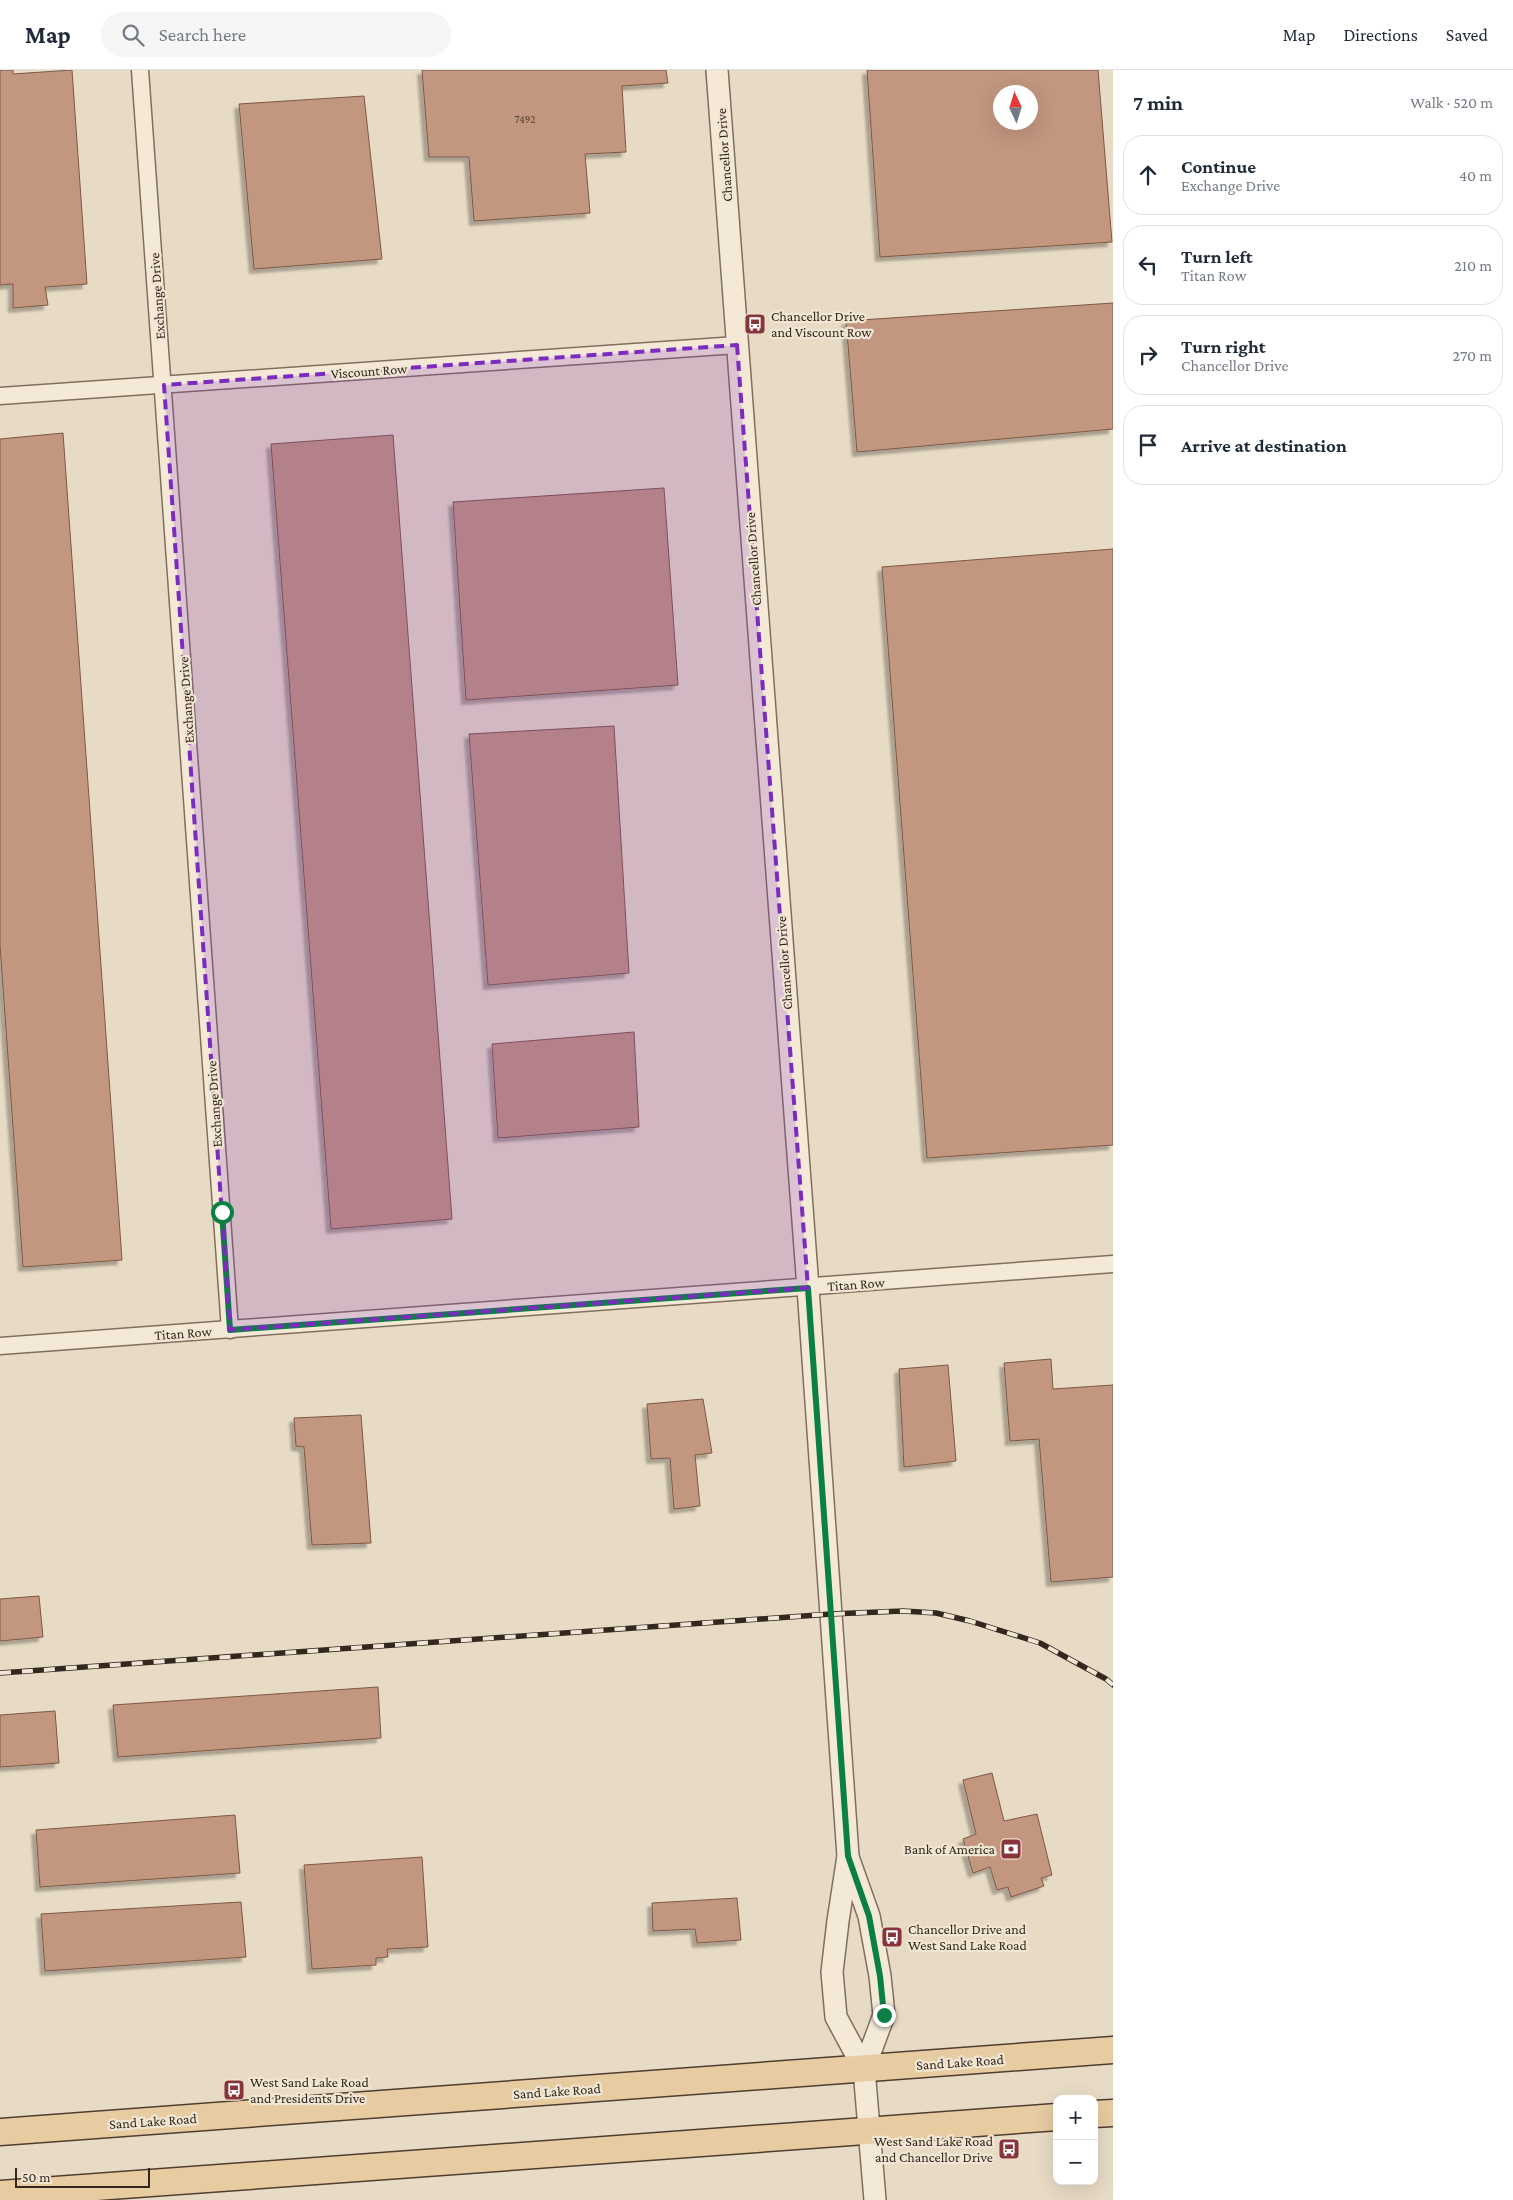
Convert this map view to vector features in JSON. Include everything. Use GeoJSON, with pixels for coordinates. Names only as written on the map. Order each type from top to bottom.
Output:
{"type":"FeatureCollection","features":[{"type":"Feature","properties":{"kind":"main road","name":"Sand Lake Road"},"geometry":{"type":"LineString","coordinates":[[0,2132],[1113,2050]]}},
{"type":"Feature","properties":{"kind":"main road"},"geometry":{"type":"LineString","coordinates":[[1098,2114],[1113,2113]]}},
{"type":"Feature","properties":{"kind":"main road"},"geometry":{"type":"LineString","coordinates":[[0,2194],[1053,2117]]}},
{"type":"Feature","properties":{"kind":"street","name":"Exchange Drive"},"geometry":{"type":"LineString","coordinates":[[140,70],[230,1330]]}},
{"type":"Feature","properties":{"kind":"street","name":"Chancellor Drive"},"geometry":{"type":"LineString","coordinates":[[717,70],[808,1288],[848,1856],[832,1972],[836,2016],[864,2069],[875,2200]]}},
{"type":"Feature","properties":{"kind":"street","name":"Viscount Row"},"geometry":{"type":"LineString","coordinates":[[0,396],[737,345]]}},
{"type":"Feature","properties":{"kind":"street","name":"Titan Row"},"geometry":{"type":"LineString","coordinates":[[0,1346],[808,1288],[1113,1264]]}},
{"type":"Feature","properties":{"kind":"street","name":"Chancellor Drive"},"geometry":{"type":"LineString","coordinates":[[848,1856],[869,1916],[880,1976],[884,2015],[864,2069]]}},
{"type":"Feature","properties":{"kind":"highlighted area"},"geometry":{"type":"Polygon","coordinates":[[[737,345],[808,1288],[230,1330],[164,385],[737,345]]]}},
{"type":"Feature","properties":{"kind":"building"},"geometry":{"type":"Polygon","coordinates":[[[0,70],[13,70],[13,74],[72,70],[87,284],[45,287],[48,305],[13,308],[13,284],[0,285],[0,70]]]}},
{"type":"Feature","properties":{"kind":"building"},"geometry":{"type":"Polygon","coordinates":[[[422,70],[666,70],[668,83],[622,86],[626,152],[585,154],[590,213],[474,221],[469,157],[429,157],[422,70]]]}},
{"type":"Feature","properties":{"kind":"building"},"geometry":{"type":"Polygon","coordinates":[[[867,70],[1098,70],[1112,242],[880,257],[867,70]]]}},
{"type":"Feature","properties":{"kind":"building"},"geometry":{"type":"Polygon","coordinates":[[[364,96],[382,259],[254,269],[239,104],[364,96]]]}},
{"type":"Feature","properties":{"kind":"building"},"geometry":{"type":"Polygon","coordinates":[[[1113,303],[1113,429],[857,452],[846,321],[1113,303]]]}},
{"type":"Feature","properties":{"kind":"building"},"geometry":{"type":"Polygon","coordinates":[[[63,433],[122,1260],[23,1267],[0,945],[0,439],[63,433]]]}},
{"type":"Feature","properties":{"kind":"building"},"geometry":{"type":"Polygon","coordinates":[[[393,435],[452,1219],[331,1229],[271,444],[393,435]]]}},
{"type":"Feature","properties":{"kind":"building"},"geometry":{"type":"Polygon","coordinates":[[[664,488],[678,685],[466,700],[453,502],[664,488]]]}},
{"type":"Feature","properties":{"kind":"building"},"geometry":{"type":"Polygon","coordinates":[[[1113,549],[1113,1145],[927,1158],[882,567],[1113,549]]]}},
{"type":"Feature","properties":{"kind":"building"},"geometry":{"type":"Polygon","coordinates":[[[614,726],[629,973],[488,985],[469,734],[614,726]]]}},
{"type":"Feature","properties":{"kind":"building"},"geometry":{"type":"Polygon","coordinates":[[[634,1032],[639,1127],[498,1138],[492,1044],[634,1032]]]}},
{"type":"Feature","properties":{"kind":"building"},"geometry":{"type":"Polygon","coordinates":[[[1051,1359],[1053,1389],[1113,1385],[1113,1577],[1051,1582],[1039,1439],[1010,1441],[1004,1363],[1051,1359]]]}},
{"type":"Feature","properties":{"kind":"building"},"geometry":{"type":"Polygon","coordinates":[[[948,1365],[956,1461],[904,1467],[899,1369],[948,1365]]]}},
{"type":"Feature","properties":{"kind":"building"},"geometry":{"type":"Polygon","coordinates":[[[703,1399],[712,1453],[695,1455],[700,1506],[674,1509],[670,1458],[651,1459],[647,1404],[703,1399]]]}},
{"type":"Feature","properties":{"kind":"building"},"geometry":{"type":"Polygon","coordinates":[[[361,1415],[371,1543],[312,1545],[304,1447],[296,1446],[294,1418],[361,1415]]]}},
{"type":"Feature","properties":{"kind":"building"},"geometry":{"type":"Polygon","coordinates":[[[39,1596],[43,1637],[0,1641],[0,1599],[39,1596]]]}},
{"type":"Feature","properties":{"kind":"building"},"geometry":{"type":"Polygon","coordinates":[[[378,1687],[381,1738],[118,1757],[113,1705],[378,1687]]]}},
{"type":"Feature","properties":{"kind":"building"},"geometry":{"type":"Polygon","coordinates":[[[55,1711],[59,1763],[0,1767],[0,1715],[55,1711]]]}},
{"type":"Feature","properties":{"kind":"building"},"geometry":{"type":"Polygon","coordinates":[[[992,1773],[1004,1821],[1037,1814],[1052,1875],[1041,1878],[1044,1886],[1011,1897],[1008,1887],[997,1890],[990,1867],[973,1873],[963,1839],[976,1834],[963,1780],[992,1773]]]}},
{"type":"Feature","properties":{"kind":"building"},"geometry":{"type":"Polygon","coordinates":[[[235,1815],[240,1873],[40,1887],[36,1830],[235,1815]]]}},
{"type":"Feature","properties":{"kind":"building"},"geometry":{"type":"Polygon","coordinates":[[[422,1857],[428,1947],[387,1949],[388,1957],[376,1958],[376,1965],[312,1969],[304,1865],[422,1857]]]}},
{"type":"Feature","properties":{"kind":"building"},"geometry":{"type":"Polygon","coordinates":[[[737,1898],[741,1940],[697,1943],[695,1929],[653,1931],[652,1903],[737,1898]]]}},
{"type":"Feature","properties":{"kind":"building"},"geometry":{"type":"Polygon","coordinates":[[[241,1902],[246,1957],[45,1971],[41,1914],[241,1902]]]}},
{"type":"Feature","properties":{"kind":"railway"},"geometry":{"type":"LineString","coordinates":[[0,1673],[831,1614],[903,1611],[936,1613],[970,1621],[1040,1643],[1106,1679],[1113,1685]]}},
{"type":"Feature","properties":{"kind":"place","name":"Chancellor Drive and Viscount Row"},"geometry":{"type":"Point","coordinates":[755,324]}},
{"type":"Feature","properties":{"kind":"place","name":"Bank of America"},"geometry":{"type":"Point","coordinates":[1011,1849]}},
{"type":"Feature","properties":{"kind":"place","name":"Chancellor Drive and West Sand Lake Road"},"geometry":{"type":"Point","coordinates":[892,1937]}},
{"type":"Feature","properties":{"kind":"place","name":"West Sand Lake Road and Presidents Drive"},"geometry":{"type":"Point","coordinates":[234,2090]}},
{"type":"Feature","properties":{"kind":"place","name":"West Sand Lake Road and Chancellor Drive"},"geometry":{"type":"Point","coordinates":[1009,2149]}},
{"type":"Feature","properties":{"kind":"route"},"geometry":{"type":"LineString","coordinates":[[222,1212],[230,1330],[808,1288],[848,1856],[869,1916],[880,1976],[884,2015]]}}]}
